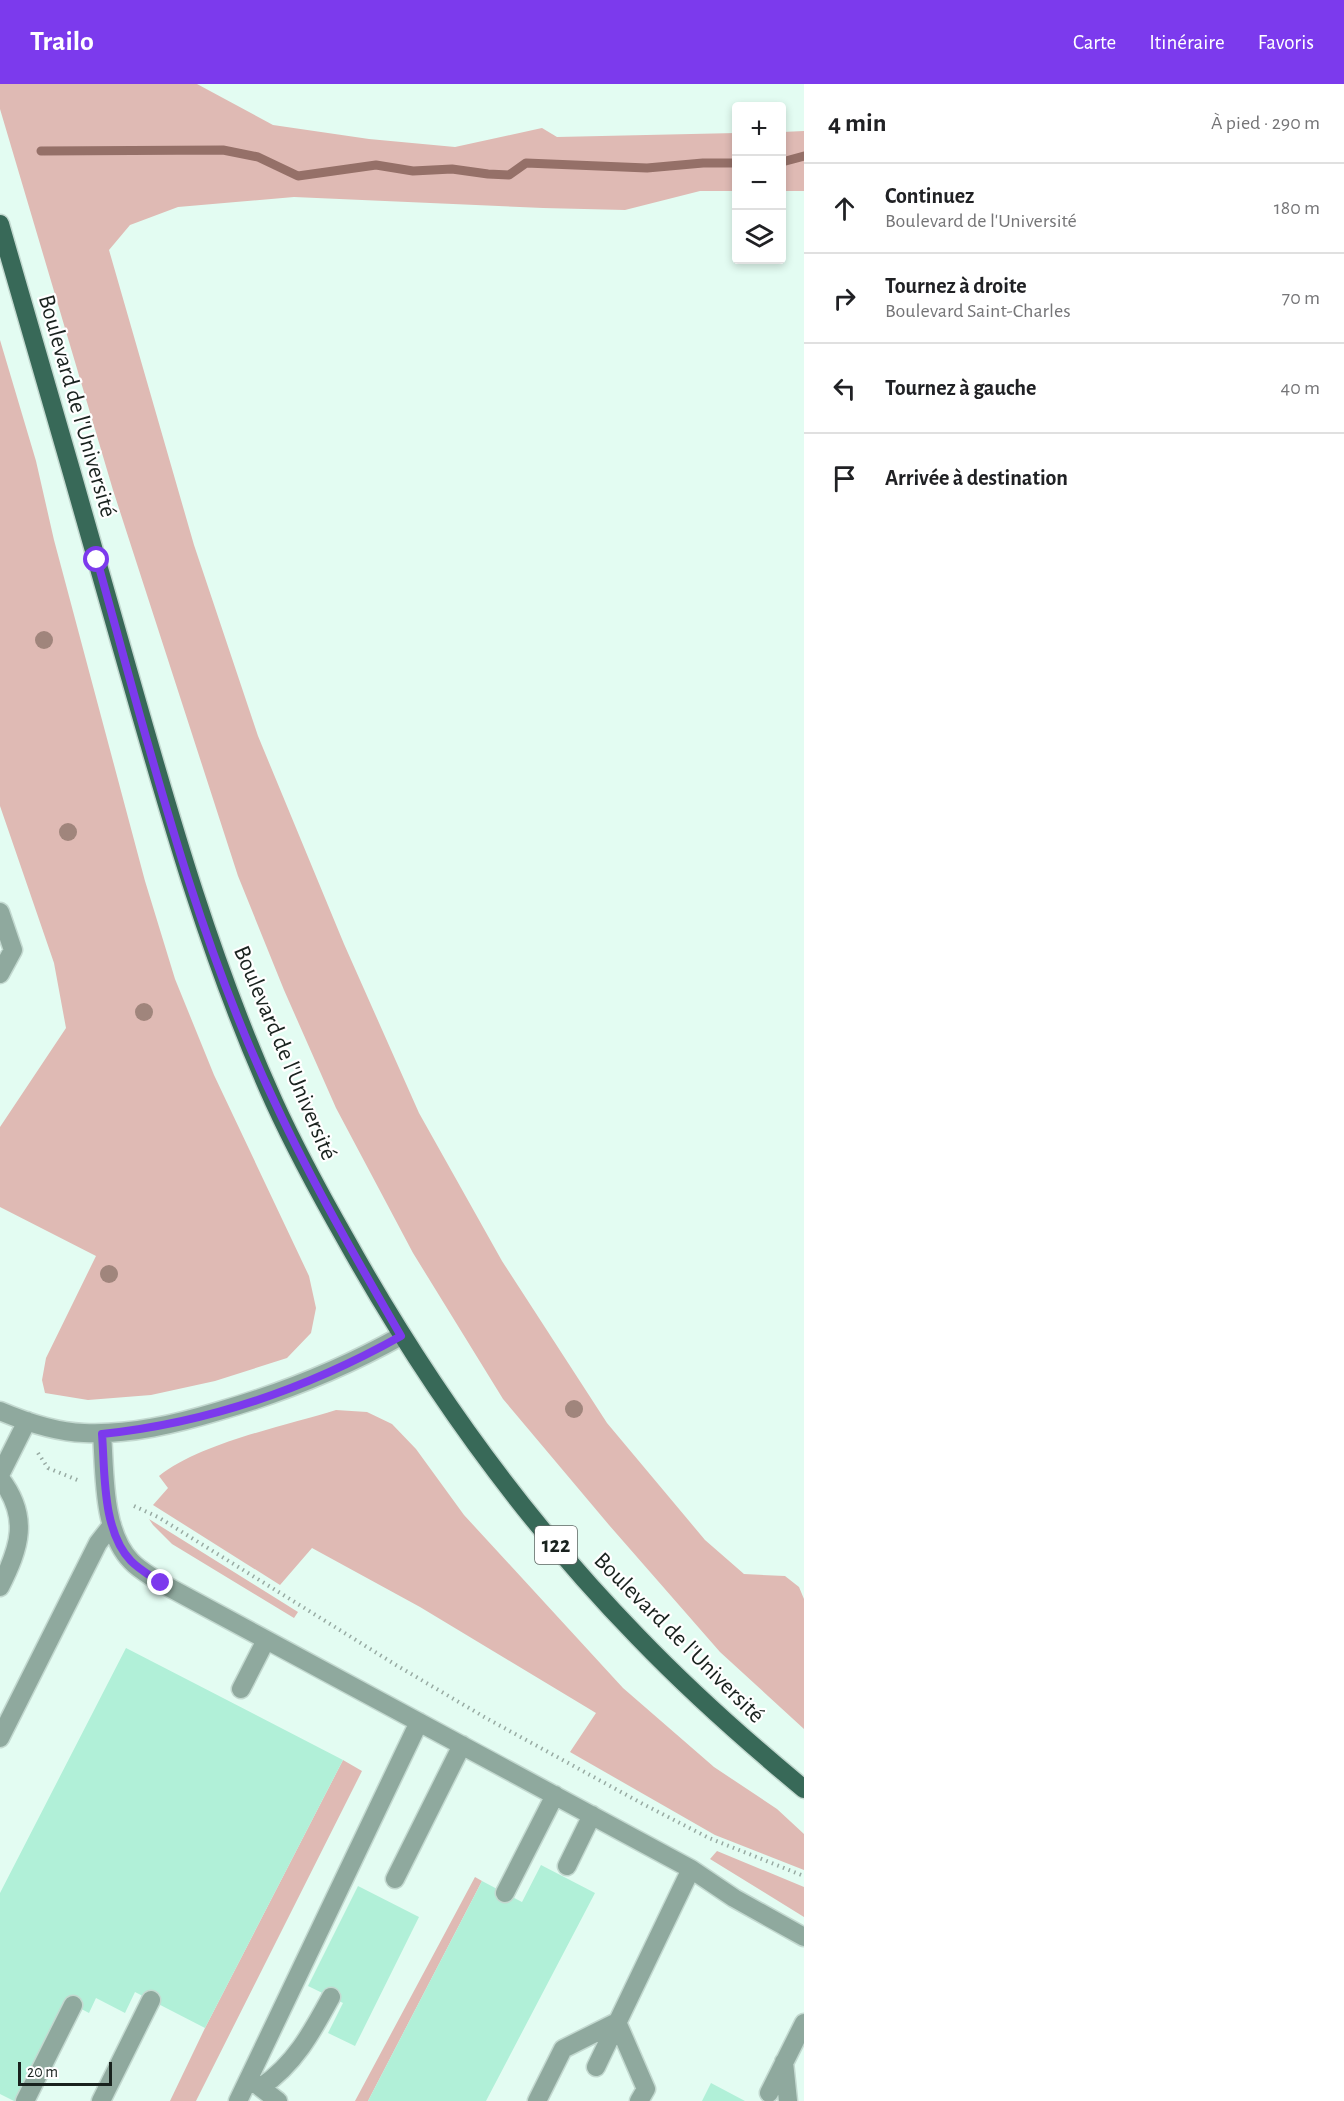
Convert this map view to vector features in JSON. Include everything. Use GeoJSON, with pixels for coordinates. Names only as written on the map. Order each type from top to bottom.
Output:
{"type":"FeatureCollection","features":[{"type":"Feature","properties":{"kind":"main road","name":"Boulevard de l'Université"},"geometry":{"type":"LineString","coordinates":[[0,224],[183,862],[225,983],[275,1104],[327,1207],[401,1336],[432,1382],[501,1477],[585,1580],[683,1682],[737,1733],[804,1789]]}},
{"type":"Feature","properties":{"kind":"street"},"geometry":{"type":"LineString","coordinates":[[0,912],[5,939],[13,950],[0,974]]}},
{"type":"Feature","properties":{"kind":"street"},"geometry":{"type":"LineString","coordinates":[[0,1411],[58,1430],[102,1434],[169,1425],[255,1401],[327,1374],[401,1336]]}},
{"type":"Feature","properties":{"kind":"street"},"geometry":{"type":"LineString","coordinates":[[0,1587],[14,1559],[19,1542],[19,1525],[11,1495],[0,1476],[27,1421]]}},
{"type":"Feature","properties":{"kind":"street"},"geometry":{"type":"LineString","coordinates":[[102,1434],[107,1505],[112,1525],[119,1543],[130,1559],[144,1572],[691,1869],[734,1898],[804,1937]]}},
{"type":"Feature","properties":{"kind":"street"},"geometry":{"type":"LineString","coordinates":[[2,1727],[98,1543],[112,1525]]}},
{"type":"Feature","properties":{"kind":"street"},"geometry":{"type":"LineString","coordinates":[[241,1689],[266,1640]]}},
{"type":"Feature","properties":{"kind":"street"},"geometry":{"type":"LineString","coordinates":[[238,2101],[255,2082],[419,1722]]}},
{"type":"Feature","properties":{"kind":"street"},"geometry":{"type":"LineString","coordinates":[[395,1879],[462,1745]]}},
{"type":"Feature","properties":{"kind":"street"},"geometry":{"type":"LineString","coordinates":[[505,1893],[555,1796]]}},
{"type":"Feature","properties":{"kind":"street"},"geometry":{"type":"LineString","coordinates":[[567,1866],[592,1815]]}},
{"type":"Feature","properties":{"kind":"street"},"geometry":{"type":"LineString","coordinates":[[596,2067],[691,1869]]}},
{"type":"Feature","properties":{"kind":"street"},"geometry":{"type":"LineString","coordinates":[[255,2082],[275,2078],[294,2059],[331,1998]]}},
{"type":"Feature","properties":{"kind":"street"},"geometry":{"type":"LineString","coordinates":[[101,2101],[151,2000]]}},
{"type":"Feature","properties":{"kind":"street"},"geometry":{"type":"LineString","coordinates":[[25,2101],[73,2005]]}},
{"type":"Feature","properties":{"kind":"street"},"geometry":{"type":"LineString","coordinates":[[537,2101],[563,2049],[617,2022]]}},
{"type":"Feature","properties":{"kind":"street"},"geometry":{"type":"LineString","coordinates":[[617,2022],[646,2089],[639,2101]]}},
{"type":"Feature","properties":{"kind":"street"},"geometry":{"type":"LineString","coordinates":[[769,2092],[804,2023]]}},
{"type":"Feature","properties":{"kind":"street"},"geometry":{"type":"LineString","coordinates":[[784,2062],[788,2101]]}},
{"type":"Feature","properties":{"kind":"street"},"geometry":{"type":"LineString","coordinates":[[255,2082],[278,2101]]}},
{"type":"Feature","properties":{"kind":"path"},"geometry":{"type":"LineString","coordinates":[[158,1517],[396,1665],[486,1718],[709,1838],[804,1876]]}},
{"type":"Feature","properties":{"kind":"shaded area"},"geometry":{"type":"Polygon","coordinates":[[[0,84],[197,84],[273,125],[369,139],[455,147],[542,128],[557,137],[732,133],[732,191],[700,191],[625,210],[294,197],[178,207],[130,225],[109,250],[194,545],[258,736],[344,944],[419,1113],[502,1261],[607,1423],[705,1540],[744,1574],[785,1576],[799,1587],[804,1599],[804,1729],[720,1652],[503,1399],[413,1253],[336,1108],[284,990],[238,876],[113,490],[0,109],[0,84]]]}},
{"type":"Feature","properties":{"kind":"shaded area"},"geometry":{"type":"Polygon","coordinates":[[[804,131],[804,191],[786,191],[786,132],[804,131]]]}},
{"type":"Feature","properties":{"kind":"shaded area"},"geometry":{"type":"Polygon","coordinates":[[[0,340],[36,461],[54,540],[145,881],[175,979],[214,1075],[309,1276],[316,1308],[311,1333],[287,1358],[215,1381],[151,1395],[88,1400],[45,1393],[42,1380],[46,1358],[96,1256],[0,1207],[0,1127],[66,1028],[54,963],[0,806],[0,340]]]}},
{"type":"Feature","properties":{"kind":"shaded area"},"geometry":{"type":"Polygon","coordinates":[[[336,1410],[367,1412],[392,1424],[416,1449],[464,1515],[623,1688],[714,1767],[777,1809],[804,1834],[804,1870],[715,1835],[570,1752],[596,1713],[420,1607],[312,1548],[280,1585],[153,1505],[168,1488],[159,1476],[176,1464],[220,1445],[336,1410]]]}},
{"type":"Feature","properties":{"kind":"shaded area"},"geometry":{"type":"Polygon","coordinates":[[[149,1519],[298,1612],[294,1618],[172,1544],[149,1519]]]}},
{"type":"Feature","properties":{"kind":"shaded area"},"geometry":{"type":"Polygon","coordinates":[[[343,1760],[362,1771],[196,2101],[170,2101],[205,2028],[343,1760]]]}},
{"type":"Feature","properties":{"kind":"shaded area"},"geometry":{"type":"Polygon","coordinates":[[[717,1851],[804,1887],[804,1917],[710,1859],[717,1851]]]}},
{"type":"Feature","properties":{"kind":"shaded area"},"geometry":{"type":"Polygon","coordinates":[[[475,1877],[482,1881],[368,2101],[355,2101],[475,1877]]]}},
{"type":"Feature","properties":{"kind":"building"},"geometry":{"type":"Polygon","coordinates":[[[126,1648],[343,1760],[205,2028],[135,1992],[125,2013],[96,1998],[89,2013],[70,2003],[20,2101],[14,2101],[0,2094],[0,1893],[126,1648]]]}},
{"type":"Feature","properties":{"kind":"building"},"geometry":{"type":"Polygon","coordinates":[[[541,1865],[595,1893],[486,2101],[368,2101],[482,1881],[522,1902],[541,1865]]]}},
{"type":"Feature","properties":{"kind":"building"},"geometry":{"type":"Polygon","coordinates":[[[358,1886],[419,1917],[355,2046],[328,2033],[343,2003],[308,1986],[358,1886]]]}},
{"type":"Feature","properties":{"kind":"building"},"geometry":{"type":"Polygon","coordinates":[[[711,2083],[745,2101],[702,2101],[711,2083]]]}},
{"type":"Feature","properties":{"kind":"waterway"},"geometry":{"type":"LineString","coordinates":[[41,151],[223,150],[258,157],[298,176],[376,165],[413,171],[452,169],[509,175],[526,163],[647,168],[732,163]]}},
{"type":"Feature","properties":{"kind":"waterway"},"geometry":{"type":"LineString","coordinates":[[786,161],[804,156]]}},
{"type":"Feature","properties":{"kind":"route"},"geometry":{"type":"LineString","coordinates":[[97,560],[183,862],[225,983],[275,1104],[327,1207],[401,1336],[327,1374],[255,1401],[169,1425],[102,1434],[107,1505],[119,1543],[130,1559],[161,1583]]}}]}
